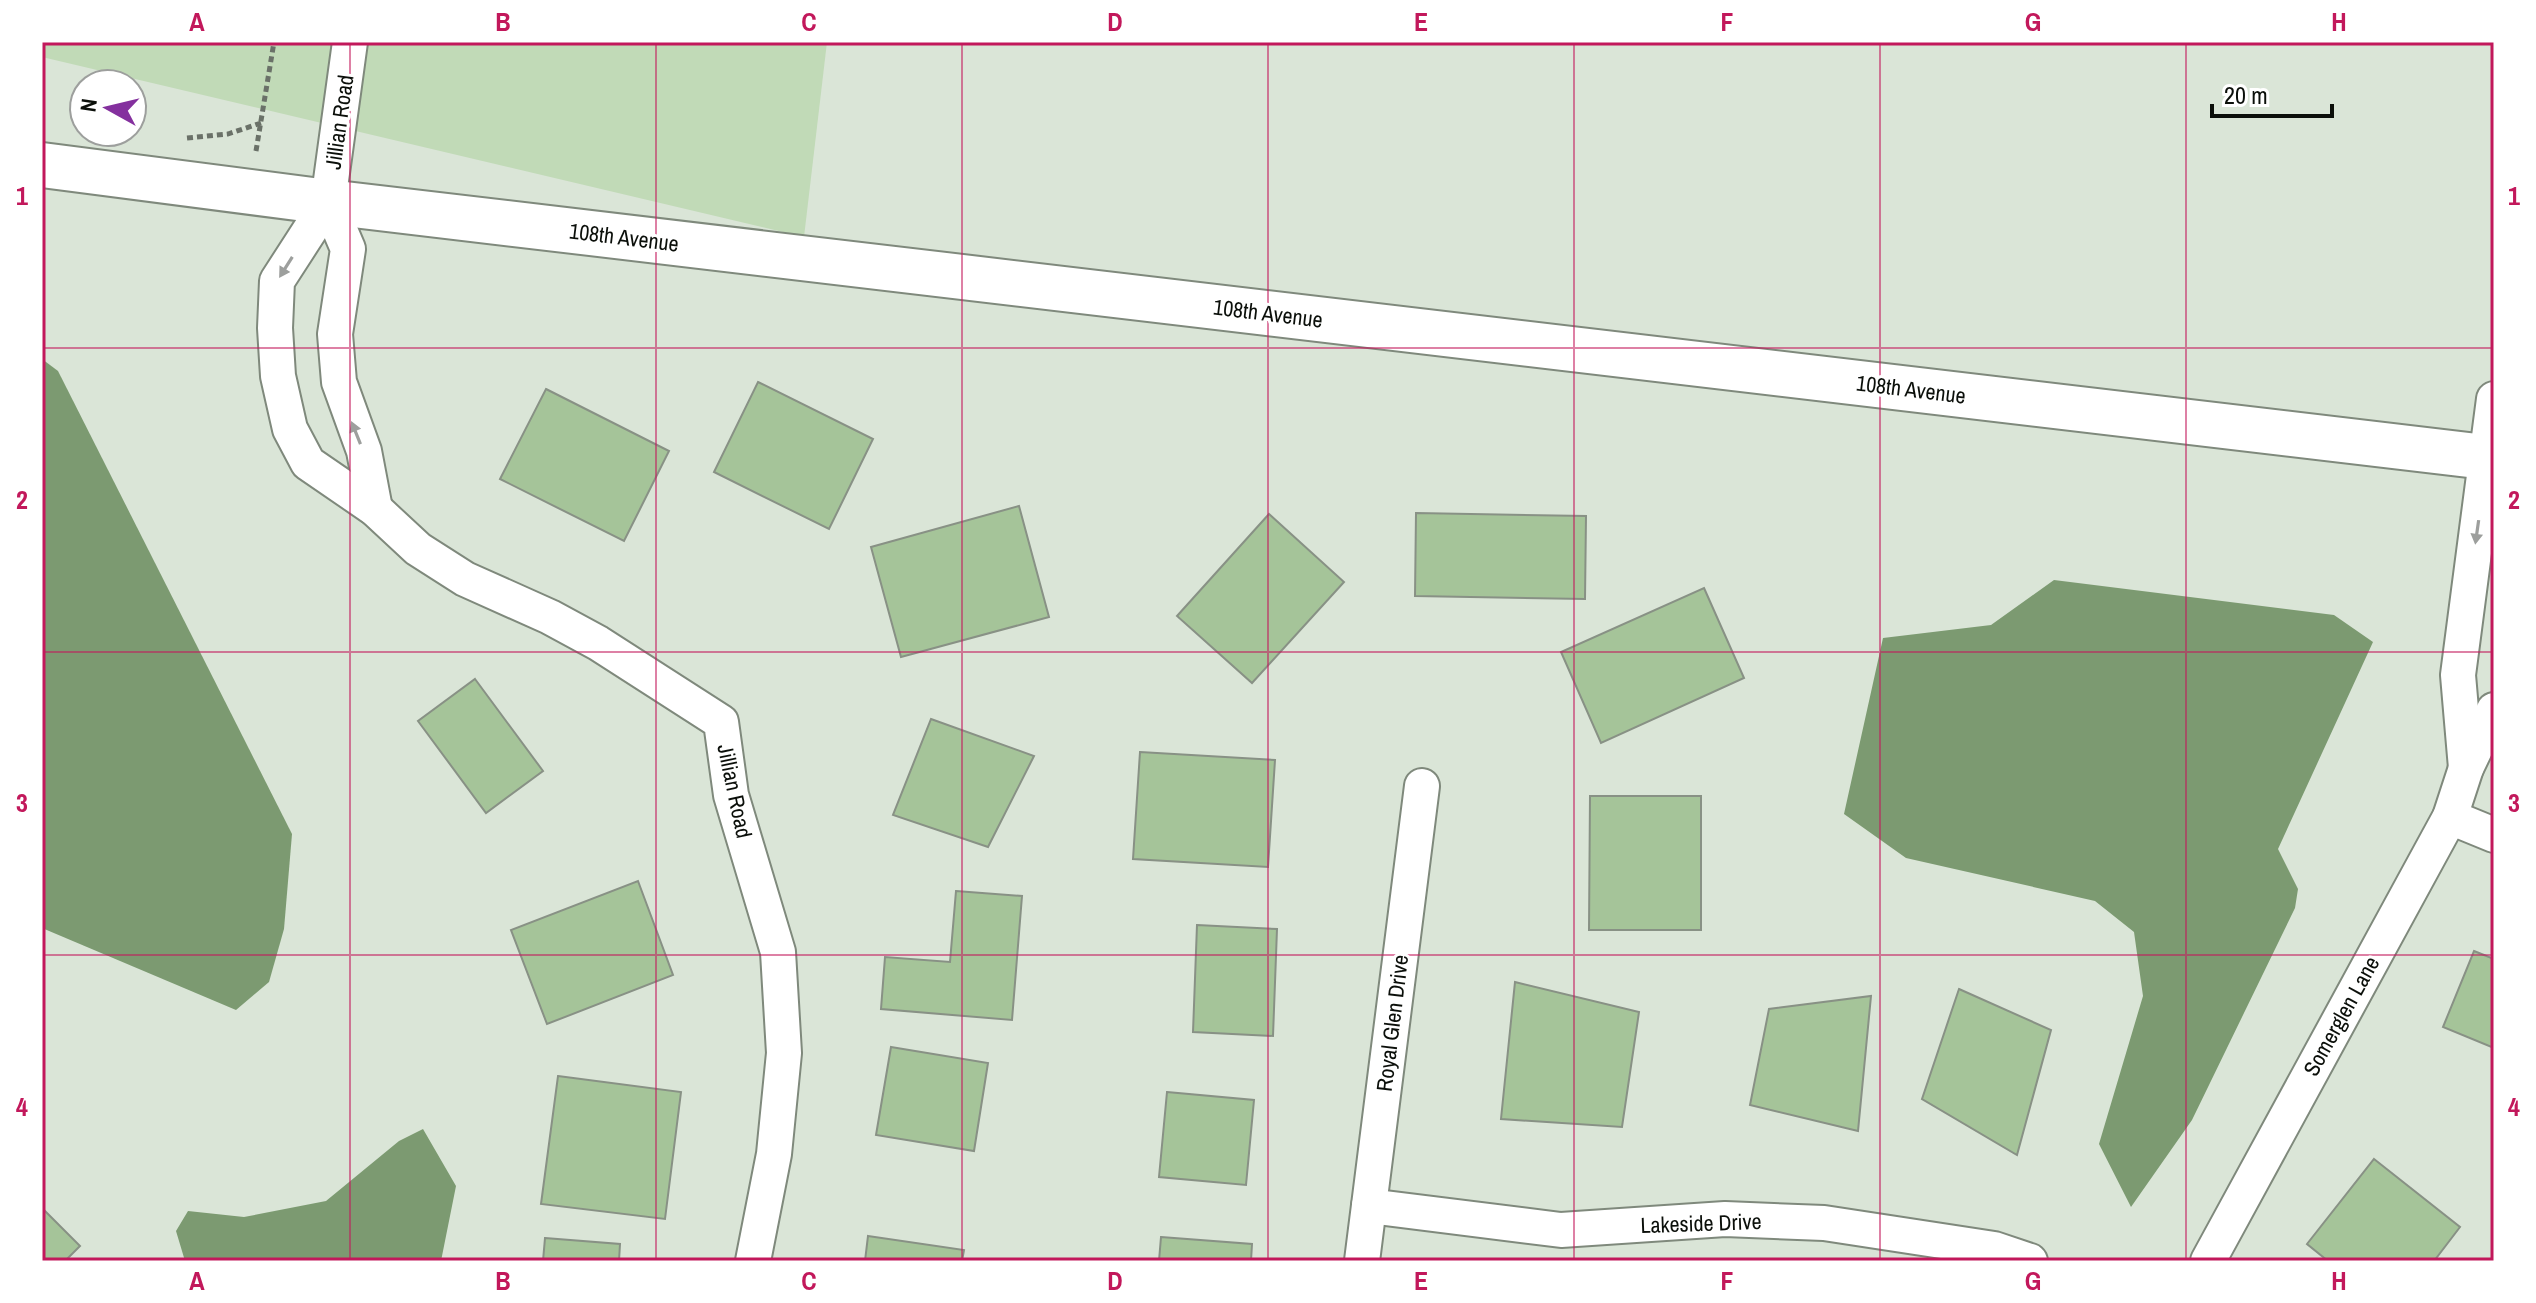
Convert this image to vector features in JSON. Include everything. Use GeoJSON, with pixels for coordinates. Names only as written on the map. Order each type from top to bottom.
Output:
{"type":"FeatureCollection","features":[{"type":"Feature","properties":{"kind":"street","name":"Jillian Road"},"geometry":{"type":"LineString","coordinates":[[350,42],[328,202],[277,281],[275,328],[278,376],[290,429],[308,463],[375,509],[418,549],[465,579],[550,617],[598,643],[721,722],[731,795],[778,952],[784,1053],[774,1154],[753,1261]]}},
{"type":"Feature","properties":{"kind":"street","name":"108th Avenue"},"geometry":{"type":"LineString","coordinates":[[42,165],[328,202],[2491,457]]}},
{"type":"Feature","properties":{"kind":"street","name":"Jillian Road"},"geometry":{"type":"LineString","coordinates":[[328,202],[348,249],[335,334],[339,382],[364,451],[375,509]]}},
{"type":"Feature","properties":{"kind":"street","name":"Somerglen Lane"},"geometry":{"type":"LineString","coordinates":[[2466,768],[2458,675],[2491,457],[2494,399]]}},
{"type":"Feature","properties":{"kind":"street","name":"Somerglen Lane"},"geometry":{"type":"LineString","coordinates":[[2208,1261],[2450,817],[2466,768],[2494,710]]}},
{"type":"Feature","properties":{"kind":"street","name":"Royal Glen Drive"},"geometry":{"type":"LineString","coordinates":[[1362,1261],[1422,786]]}},
{"type":"Feature","properties":{"kind":"street"},"geometry":{"type":"LineString","coordinates":[[2450,817],[2494,835]]}},
{"type":"Feature","properties":{"kind":"street","name":"Lakeside Drive"},"geometry":{"type":"LineString","coordinates":[[1369,1206],[1561,1230],[1725,1219],[1824,1223],[1994,1249],[2030,1261]]}},
{"type":"Feature","properties":{"kind":"path"},"geometry":{"type":"LineString","coordinates":[[249,190],[274,42]]}},
{"type":"Feature","properties":{"kind":"path"},"geometry":{"type":"LineString","coordinates":[[175,138],[228,134],[261,123]]}},
{"type":"Feature","properties":{"kind":"shaded area"},"geometry":{"type":"Polygon","coordinates":[[[42,42],[827,42],[804,237],[148,82],[148,68],[89,68],[42,57],[42,42]]]}},
{"type":"Feature","properties":{"kind":"shaded area"},"geometry":{"type":"Polygon","coordinates":[[[42,359],[58,371],[292,834],[284,929],[269,982],[236,1010],[42,928],[42,359]]]}},
{"type":"Feature","properties":{"kind":"shaded area"},"geometry":{"type":"Polygon","coordinates":[[[2054,580],[2334,615],[2373,642],[2278,849],[2298,889],[2295,908],[2192,1120],[2131,1207],[2099,1144],[2143,996],[2134,932],[2095,901],[1906,858],[1844,814],[1883,638],[1991,625],[2054,580]]]}},
{"type":"Feature","properties":{"kind":"shaded area"},"geometry":{"type":"Polygon","coordinates":[[[423,1129],[456,1186],[441,1261],[185,1261],[176,1231],[188,1211],[244,1217],[326,1201],[399,1141],[423,1129]]]}},
{"type":"Feature","properties":{"kind":"building"},"geometry":{"type":"Polygon","coordinates":[[[758,382],[873,439],[829,529],[714,472],[758,382]]]}},
{"type":"Feature","properties":{"kind":"building"},"geometry":{"type":"Polygon","coordinates":[[[546,389],[669,451],[624,541],[500,479],[546,389]]]}},
{"type":"Feature","properties":{"kind":"building"},"geometry":{"type":"Polygon","coordinates":[[[1019,506],[1049,617],[901,657],[871,547],[1019,506]]]}},
{"type":"Feature","properties":{"kind":"building"},"geometry":{"type":"Polygon","coordinates":[[[1416,513],[1586,516],[1585,599],[1415,596],[1416,513]]]}},
{"type":"Feature","properties":{"kind":"building"},"geometry":{"type":"Polygon","coordinates":[[[1269,514],[1344,582],[1252,683],[1177,616],[1269,514]]]}},
{"type":"Feature","properties":{"kind":"building"},"geometry":{"type":"Polygon","coordinates":[[[1704,588],[1744,678],[1601,743],[1561,652],[1704,588]]]}},
{"type":"Feature","properties":{"kind":"building"},"geometry":{"type":"Polygon","coordinates":[[[475,679],[543,771],[486,813],[418,721],[475,679]]]}},
{"type":"Feature","properties":{"kind":"building"},"geometry":{"type":"Polygon","coordinates":[[[931,719],[1034,756],[988,847],[893,815],[931,719]]]}},
{"type":"Feature","properties":{"kind":"building"},"geometry":{"type":"Polygon","coordinates":[[[1140,752],[1275,760],[1268,867],[1133,859],[1140,752]]]}},
{"type":"Feature","properties":{"kind":"building"},"geometry":{"type":"Polygon","coordinates":[[[1590,796],[1701,796],[1701,930],[1589,930],[1590,796]]]}},
{"type":"Feature","properties":{"kind":"building"},"geometry":{"type":"Polygon","coordinates":[[[638,881],[673,975],[547,1024],[511,930],[638,881]]]}},
{"type":"Feature","properties":{"kind":"building"},"geometry":{"type":"Polygon","coordinates":[[[956,891],[1022,896],[1012,1020],[881,1009],[885,957],[950,962],[956,891]]]}},
{"type":"Feature","properties":{"kind":"building"},"geometry":{"type":"Polygon","coordinates":[[[1197,925],[1277,929],[1273,1036],[1193,1032],[1197,925]]]}},
{"type":"Feature","properties":{"kind":"building"},"geometry":{"type":"Polygon","coordinates":[[[2474,951],[2494,959],[2494,1048],[2443,1027],[2474,951]]]}},
{"type":"Feature","properties":{"kind":"building"},"geometry":{"type":"Polygon","coordinates":[[[1515,982],[1639,1012],[1622,1127],[1501,1119],[1515,982]]]}},
{"type":"Feature","properties":{"kind":"building"},"geometry":{"type":"Polygon","coordinates":[[[1959,989],[2051,1030],[2017,1155],[1922,1099],[1959,989]]]}},
{"type":"Feature","properties":{"kind":"building"},"geometry":{"type":"Polygon","coordinates":[[[1871,996],[1858,1131],[1750,1105],[1769,1009],[1871,996]]]}},
{"type":"Feature","properties":{"kind":"building"},"geometry":{"type":"Polygon","coordinates":[[[891,1047],[988,1063],[974,1151],[876,1135],[891,1047]]]}},
{"type":"Feature","properties":{"kind":"building"},"geometry":{"type":"Polygon","coordinates":[[[558,1076],[681,1092],[665,1219],[541,1204],[558,1076]]]}},
{"type":"Feature","properties":{"kind":"building"},"geometry":{"type":"Polygon","coordinates":[[[1167,1092],[1254,1100],[1246,1185],[1159,1177],[1167,1092]]]}},
{"type":"Feature","properties":{"kind":"building"},"geometry":{"type":"Polygon","coordinates":[[[2374,1159],[2460,1227],[2434,1261],[2328,1261],[2307,1244],[2374,1159]]]}},
{"type":"Feature","properties":{"kind":"building"},"geometry":{"type":"Polygon","coordinates":[[[42,1208],[80,1246],[65,1261],[42,1261],[42,1208]]]}},
{"type":"Feature","properties":{"kind":"building"},"geometry":{"type":"Polygon","coordinates":[[[868,1236],[964,1250],[962,1261],[865,1261],[868,1236]]]}},
{"type":"Feature","properties":{"kind":"building"},"geometry":{"type":"Polygon","coordinates":[[[1161,1237],[1252,1244],[1251,1261],[1159,1261],[1161,1237]]]}},
{"type":"Feature","properties":{"kind":"building"},"geometry":{"type":"Polygon","coordinates":[[[545,1238],[620,1244],[619,1261],[543,1261],[545,1238]]]}}]}
